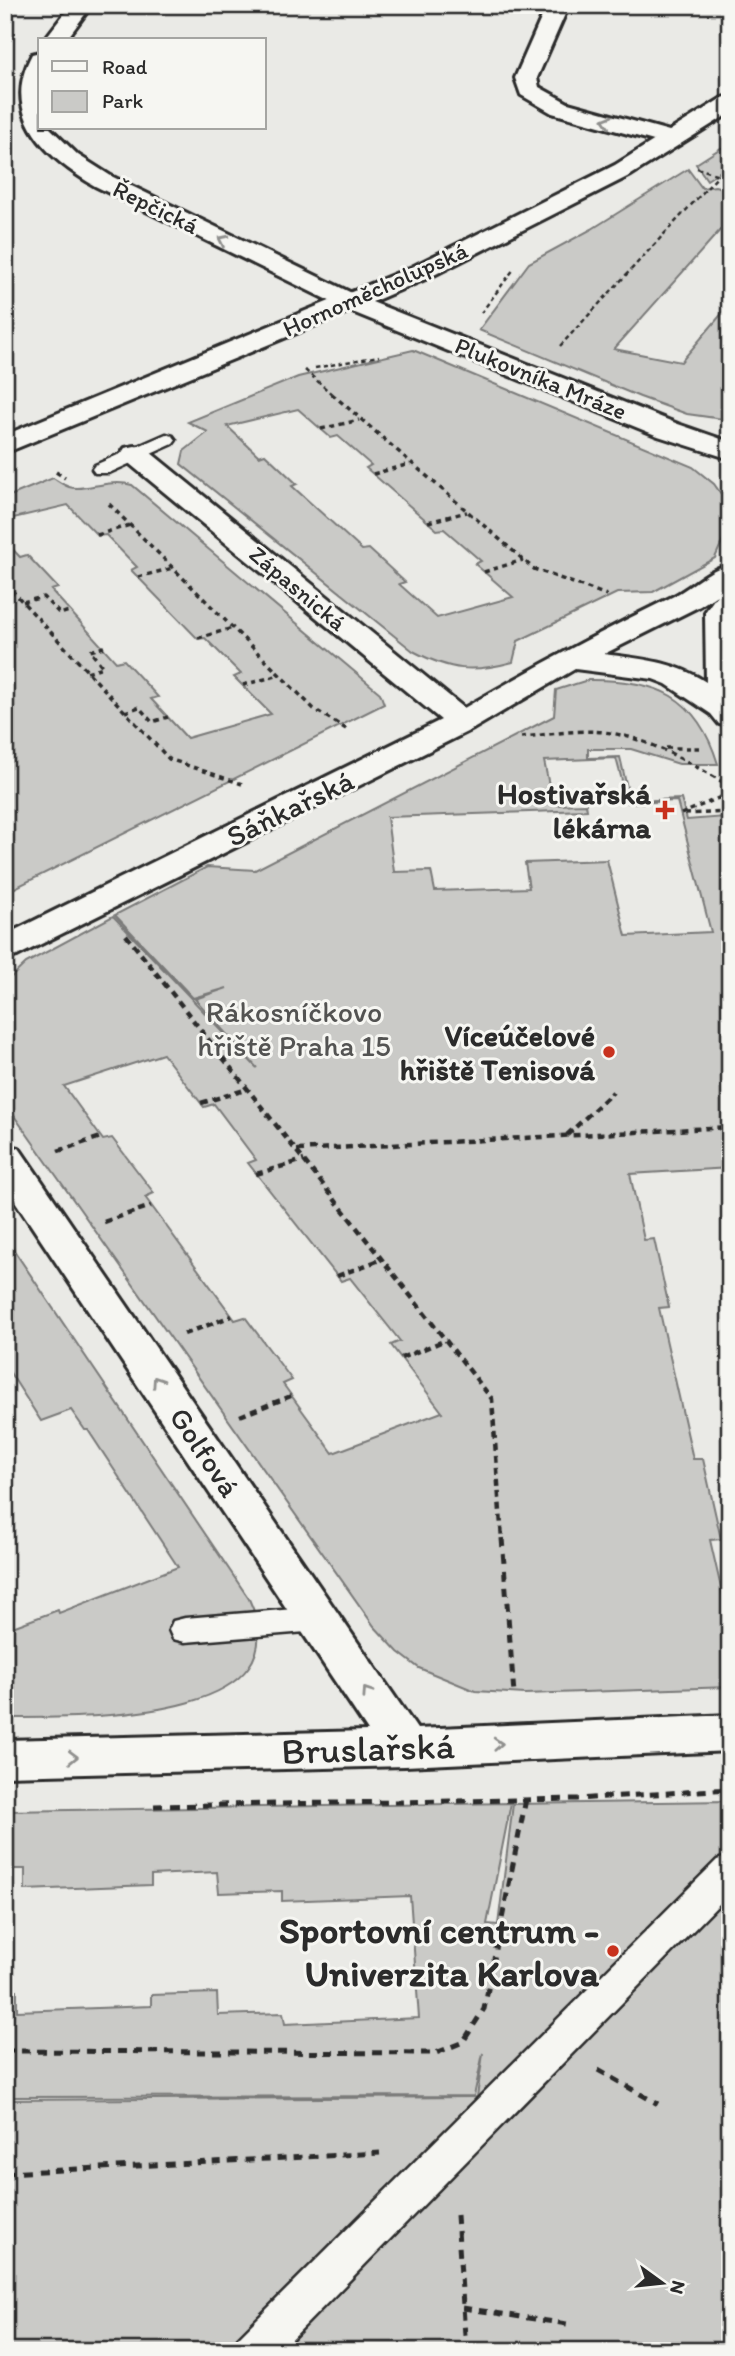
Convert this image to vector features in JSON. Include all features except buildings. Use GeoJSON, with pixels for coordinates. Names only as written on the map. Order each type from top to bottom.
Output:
{"type":"FeatureCollection","features":[{"type":"Feature","properties":{"kind":"street"},"geometry":{"type":"LineString","coordinates":[[57,38],[82,5]]}},
{"type":"Feature","properties":{"kind":"street"},"geometry":{"type":"LineString","coordinates":[[558,5],[526,78],[529,90],[560,108],[672,139]]}},
{"type":"Feature","properties":{"kind":"street","name":"Řepčická"},"geometry":{"type":"LineString","coordinates":[[38,63],[28,81],[28,104],[38,123]]}},
{"type":"Feature","properties":{"kind":"street","name":"Hornoměcholupská"},"geometry":{"type":"LineString","coordinates":[[5,445],[353,303],[421,272],[611,176],[730,103]]}},
{"type":"Feature","properties":{"kind":"street","name":"Řepčická"},"geometry":{"type":"LineString","coordinates":[[42,130],[46,138],[70,161],[103,181],[353,303]]}},
{"type":"Feature","properties":{"kind":"street","name":"Plukovníka Mráze"},"geometry":{"type":"LineString","coordinates":[[353,303],[668,430],[730,451]]}},
{"type":"Feature","properties":{"kind":"street","name":"Zápasnická"},"geometry":{"type":"LineString","coordinates":[[135,454],[461,722]]}},
{"type":"Feature","properties":{"kind":"street","name":"Sáňkařská"},"geometry":{"type":"LineString","coordinates":[[5,949],[461,722],[570,659],[689,600],[730,573]]}},
{"type":"Feature","properties":{"kind":"street"},"geometry":{"type":"LineString","coordinates":[[726,712],[720,612],[730,598]]}},
{"type":"Feature","properties":{"kind":"street"},"geometry":{"type":"LineString","coordinates":[[570,659],[658,670],[677,677],[726,712]]}},
{"type":"Feature","properties":{"kind":"street","name":"Golfová"},"geometry":{"type":"LineString","coordinates":[[5,1157],[405,1748]]}},
{"type":"Feature","properties":{"kind":"street","name":"Bruslařská"},"geometry":{"type":"LineString","coordinates":[[5,1758],[405,1748],[730,1733]]}},
{"type":"Feature","properties":{"kind":"lane"},"geometry":{"type":"LineString","coordinates":[[102,468],[166,440]]}},
{"type":"Feature","properties":{"kind":"lane"},"geometry":{"type":"LineString","coordinates":[[185,1630],[318,1619]]}},
{"type":"Feature","properties":{"kind":"lane"},"geometry":{"type":"LineString","coordinates":[[252,2351],[730,1870]]}},
{"type":"Feature","properties":{"kind":"path"},"geometry":{"type":"LineString","coordinates":[[688,165],[719,175],[730,173]]}},
{"type":"Feature","properties":{"kind":"path"},"geometry":{"type":"LineString","coordinates":[[554,352],[719,175]]}},
{"type":"Feature","properties":{"kind":"path"},"geometry":{"type":"LineString","coordinates":[[477,318],[519,263]]}},
{"type":"Feature","properties":{"kind":"path"},"geometry":{"type":"LineString","coordinates":[[315,368],[381,356]]}},
{"type":"Feature","properties":{"kind":"path"},"geometry":{"type":"LineString","coordinates":[[305,370],[534,569],[617,598]]}},
{"type":"Feature","properties":{"kind":"path"},"geometry":{"type":"LineString","coordinates":[[321,429],[360,420]]}},
{"type":"Feature","properties":{"kind":"path"},"geometry":{"type":"LineString","coordinates":[[373,474],[411,464]]}},
{"type":"Feature","properties":{"kind":"path"},"geometry":{"type":"LineString","coordinates":[[104,499],[314,709],[346,729]]}},
{"type":"Feature","properties":{"kind":"path"},"geometry":{"type":"LineString","coordinates":[[428,522],[467,512]]}},
{"type":"Feature","properties":{"kind":"path"},"geometry":{"type":"LineString","coordinates":[[97,535],[131,525]]}},
{"type":"Feature","properties":{"kind":"path"},"geometry":{"type":"LineString","coordinates":[[484,572],[523,560]]}},
{"type":"Feature","properties":{"kind":"path"},"geometry":{"type":"LineString","coordinates":[[138,577],[173,568]]}},
{"type":"Feature","properties":{"kind":"path"},"geometry":{"type":"LineString","coordinates":[[5,583],[169,759],[236,782]]}},
{"type":"Feature","properties":{"kind":"path"},"geometry":{"type":"LineString","coordinates":[[23,603],[43,597],[60,614],[69,611]]}},
{"type":"Feature","properties":{"kind":"path"},"geometry":{"type":"LineString","coordinates":[[198,638],[233,628]]}},
{"type":"Feature","properties":{"kind":"path"},"geometry":{"type":"LineString","coordinates":[[87,672],[103,667],[90,651],[104,647]]}},
{"type":"Feature","properties":{"kind":"path"},"geometry":{"type":"LineString","coordinates":[[243,685],[280,675]]}},
{"type":"Feature","properties":{"kind":"path"},"geometry":{"type":"LineString","coordinates":[[125,712],[139,707],[152,722],[168,717]]}},
{"type":"Feature","properties":{"kind":"path"},"geometry":{"type":"LineString","coordinates":[[516,737],[601,732],[662,748],[728,785]]}},
{"type":"Feature","properties":{"kind":"path"},"geometry":{"type":"LineString","coordinates":[[662,748],[716,748]]}},
{"type":"Feature","properties":{"kind":"path"},"geometry":{"type":"LineString","coordinates":[[730,793],[681,814],[730,811]]}},
{"type":"Feature","properties":{"kind":"path"},"geometry":{"type":"LineString","coordinates":[[120,928],[492,1399],[517,1743]]}},
{"type":"Feature","properties":{"kind":"path"},"geometry":{"type":"LineString","coordinates":[[201,1103],[248,1089]]}},
{"type":"Feature","properties":{"kind":"path"},"geometry":{"type":"LineString","coordinates":[[567,1136],[614,1092]]}},
{"type":"Feature","properties":{"kind":"path"},"geometry":{"type":"LineString","coordinates":[[296,1150],[730,1127]]}},
{"type":"Feature","properties":{"kind":"path"},"geometry":{"type":"LineString","coordinates":[[58,1152],[101,1137]]}},
{"type":"Feature","properties":{"kind":"path"},"geometry":{"type":"LineString","coordinates":[[256,1174],[304,1160]]}},
{"type":"Feature","properties":{"kind":"path"},"geometry":{"type":"LineString","coordinates":[[117,1218],[151,1206]]}},
{"type":"Feature","properties":{"kind":"path"},"geometry":{"type":"LineString","coordinates":[[337,1276],[382,1259]]}},
{"type":"Feature","properties":{"kind":"path"},"geometry":{"type":"LineString","coordinates":[[180,1336],[232,1316]]}},
{"type":"Feature","properties":{"kind":"path"},"geometry":{"type":"LineString","coordinates":[[401,1358],[446,1340]]}},
{"type":"Feature","properties":{"kind":"path"},"geometry":{"type":"LineString","coordinates":[[242,1415],[291,1396]]}},
{"type":"Feature","properties":{"kind":"path"},"geometry":{"type":"LineString","coordinates":[[149,1806],[577,1798],[730,1788]]}},
{"type":"Feature","properties":{"kind":"path"},"geometry":{"type":"LineString","coordinates":[[5,2051],[436,2053],[463,2042],[484,2009],[526,1799]]}},
{"type":"Feature","properties":{"kind":"path"},"geometry":{"type":"LineString","coordinates":[[556,2046],[658,2104]]}},
{"type":"Feature","properties":{"kind":"path"},"geometry":{"type":"LineString","coordinates":[[5,2173],[452,2150],[466,2351]]}},
{"type":"Feature","properties":{"kind":"path"},"geometry":{"type":"LineString","coordinates":[[463,2308],[567,2324]]}},
{"type":"Feature","properties":{"kind":"green space"},"geometry":{"type":"Polygon","coordinates":[[[727,147],[730,148],[730,165],[707,180],[696,164],[727,147]]]}},
{"type":"Feature","properties":{"kind":"green space"},"geometry":{"type":"Polygon","coordinates":[[[688,169],[702,188],[715,186],[730,190],[730,219],[614,349],[681,362],[730,304],[730,420],[687,414],[479,330],[529,263],[592,229],[688,169]]]}},
{"type":"Feature","properties":{"kind":"green space"},"geometry":{"type":"Polygon","coordinates":[[[413,350],[693,467],[714,484],[726,501],[729,526],[715,558],[653,592],[617,593],[518,641],[513,662],[473,669],[439,663],[413,651],[181,464],[184,451],[208,432],[188,422],[298,377],[413,350]],[[298,409],[227,426],[259,456],[265,454],[297,484],[292,486],[362,550],[369,549],[405,582],[399,584],[437,618],[513,597],[475,564],[481,561],[444,529],[437,530],[366,468],[371,465],[338,436],[331,438],[298,409]]]}},
{"type":"Feature","properties":{"kind":"green space"},"geometry":{"type":"Polygon","coordinates":[[[53,478],[75,488],[115,483],[132,485],[380,693],[384,704],[5,893],[5,541],[20,557],[27,555],[58,588],[51,590],[116,662],[124,660],[158,697],[151,699],[187,738],[271,714],[234,677],[241,674],[205,638],[198,639],[131,570],[137,567],[106,535],[98,536],[68,505],[5,520],[5,498],[53,478]]]}},
{"type":"Feature","properties":{"kind":"green space","name":"Rákosníčkovo hřiště Praha 15"},"geometry":{"type":"Polygon","coordinates":[[[588,680],[612,680],[653,688],[671,696],[686,707],[698,722],[718,764],[679,764],[631,749],[588,749],[588,758],[620,757],[630,801],[681,799],[687,820],[725,817],[730,834],[730,1168],[630,1174],[644,1240],[654,1239],[669,1307],[659,1308],[693,1459],[703,1459],[721,1539],[710,1540],[730,1627],[730,1687],[525,1694],[475,1691],[419,1668],[398,1652],[374,1626],[5,1103],[5,983],[26,963],[113,916],[257,1068],[195,999],[227,988],[193,998],[115,915],[207,867],[255,870],[554,716],[556,690],[588,680]],[[616,758],[544,761],[553,805],[586,804],[587,810],[387,817],[394,872],[431,871],[435,891],[529,888],[525,863],[607,860],[626,936],[711,932],[677,801],[628,803],[616,758]],[[163,1054],[64,1086],[103,1140],[112,1138],[154,1193],[145,1197],[235,1320],[245,1317],[292,1380],[283,1384],[333,1453],[442,1412],[391,1345],[400,1341],[350,1278],[341,1281],[248,1163],[256,1160],[214,1104],[204,1107],[163,1054]]]}},
{"type":"Feature","properties":{"kind":"green space"},"geometry":{"type":"Polygon","coordinates":[[[5,1237],[249,1599],[258,1641],[245,1671],[216,1692],[175,1706],[128,1713],[5,1718],[5,1627],[7,1629],[58,1610],[59,1613],[178,1567],[88,1430],[85,1430],[71,1410],[41,1421],[5,1365],[5,1237]]]}},
{"type":"Feature","properties":{"kind":"green space","name":"Sportovní centrum - Univerzita Karlova"},"geometry":{"type":"Polygon","coordinates":[[[730,1801],[730,2351],[5,2351],[5,2100],[477,2097],[483,2053],[474,2096],[5,2097],[5,1990],[17,1990],[17,2011],[151,2006],[151,1995],[217,1993],[218,2015],[283,2013],[285,2024],[419,2018],[410,1896],[282,1901],[282,1891],[219,1893],[217,1872],[151,1875],[151,1885],[25,1890],[25,1869],[5,1869],[5,1811],[511,1803],[487,1924],[498,1925],[513,1804],[730,1801]]]}},
{"type":"Feature","properties":{"kind":"place","name":"Hostivařská lékárna"},"geometry":{"type":"Point","coordinates":[665,810]}},
{"type":"Feature","properties":{"kind":"place","name":"Víceúčelové hřiště Tenisová"},"geometry":{"type":"Point","coordinates":[609,1052]}},
{"type":"Feature","properties":{"kind":"place","name":"Sportovní centrum - Univerzita Karlova"},"geometry":{"type":"Point","coordinates":[613,1951]}}]}
